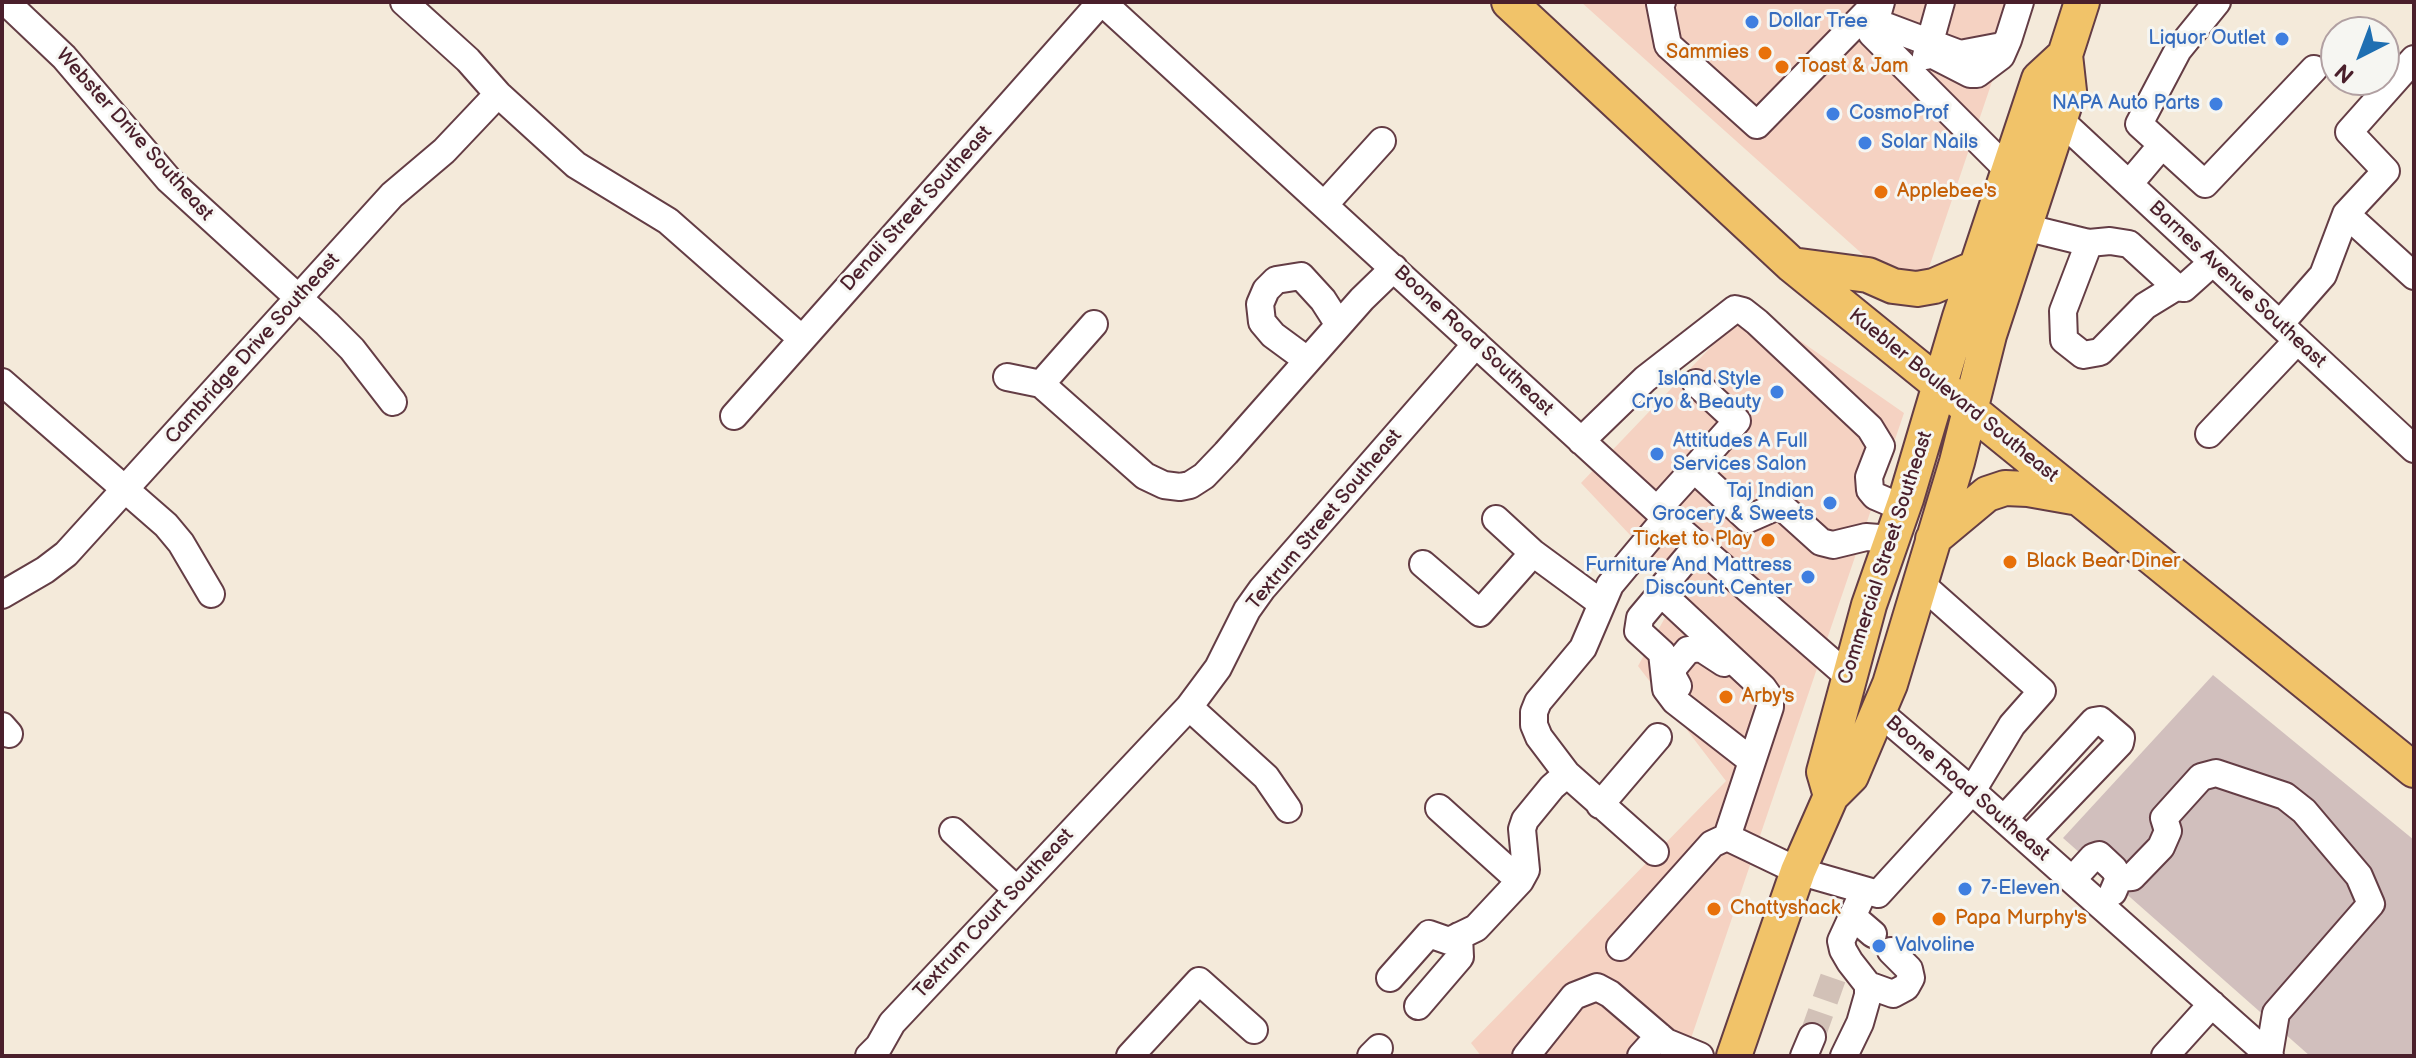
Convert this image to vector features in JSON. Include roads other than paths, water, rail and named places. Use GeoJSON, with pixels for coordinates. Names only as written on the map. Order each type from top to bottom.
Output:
{"type":"FeatureCollection","features":[{"type":"Feature","properties":{"kind":"main road","name":"Kuebler Boulevard Southeast"},"geometry":{"type":"LineString","coordinates":[[1509,2],[1792,265],[2414,770]]}},
{"type":"Feature","properties":{"kind":"main road","name":"Commercial Street Southeast"},"geometry":{"type":"LineString","coordinates":[[1734,1056],[1798,871],[1831,796],[1851,776],[1879,712],[1971,411],[1989,335],[2069,91],[2065,55],[2082,2]]}},
{"type":"Feature","properties":{"kind":"main road","name":"Commercial Street Southeast"},"geometry":{"type":"LineString","coordinates":[[1831,796],[1824,772],[1869,605],[2039,79],[2065,55]]}},
{"type":"Feature","properties":{"kind":"main road"},"geometry":{"type":"LineString","coordinates":[[1792,265],[1868,275],[1893,286],[1917,289],[1934,286],[1976,268]]}},
{"type":"Feature","properties":{"kind":"main road"},"geometry":{"type":"LineString","coordinates":[[1933,539],[1987,494],[2005,488],[2080,498]]}},
{"type":"Feature","properties":{"kind":"street","name":"Webster Drive Southeast"},"geometry":{"type":"LineString","coordinates":[[6,2],[64,57],[169,180],[352,349],[393,402]]}},
{"type":"Feature","properties":{"kind":"street"},"geometry":{"type":"LineString","coordinates":[[404,2],[576,165],[653,211],[802,339]]}},
{"type":"Feature","properties":{"kind":"street","name":"Boone Road Southeast"},"geometry":{"type":"LineString","coordinates":[[1101,2],[1697,546],[1848,676]]}},
{"type":"Feature","properties":{"kind":"street","name":"Denali Street Southeast"},"geometry":{"type":"LineString","coordinates":[[734,416],[1101,2]]}},
{"type":"Feature","properties":{"kind":"street"},"geometry":{"type":"LineString","coordinates":[[1662,2],[1668,45],[1757,125],[1873,16]]}},
{"type":"Feature","properties":{"kind":"street"},"geometry":{"type":"LineString","coordinates":[[1919,81],[1941,2]]}},
{"type":"Feature","properties":{"kind":"street"},"geometry":{"type":"LineString","coordinates":[[1873,16],[1929,47],[1960,54],[1997,48],[2008,40],[2020,2]]}},
{"type":"Feature","properties":{"kind":"street"},"geometry":{"type":"LineString","coordinates":[[2217,2],[2178,50],[2139,124],[2205,184],[2314,69]]}},
{"type":"Feature","properties":{"kind":"street"},"geometry":{"type":"LineString","coordinates":[[1873,16],[1919,81],[2009,171]]}},
{"type":"Feature","properties":{"kind":"street"},"geometry":{"type":"LineString","coordinates":[[2209,434],[2288,333],[2323,275],[2346,214],[2386,171],[2349,132],[2414,59]]}},
{"type":"Feature","properties":{"kind":"street","name":"Cambridge Drive Southeast"},"geometry":{"type":"LineString","coordinates":[[2,595],[15,590],[66,554],[392,195],[444,151],[498,94]]}},
{"type":"Feature","properties":{"kind":"street","name":"Barnes Avenue Southeast"},"geometry":{"type":"LineString","coordinates":[[2060,120],[2414,449]]}},
{"type":"Feature","properties":{"kind":"street"},"geometry":{"type":"LineString","coordinates":[[1325,204],[1382,141]]}},
{"type":"Feature","properties":{"kind":"street"},"geometry":{"type":"LineString","coordinates":[[2129,184],[2162,145]]}},
{"type":"Feature","properties":{"kind":"street"},"geometry":{"type":"LineString","coordinates":[[2346,214],[2414,276]]}},
{"type":"Feature","properties":{"kind":"street"},"geometry":{"type":"LineString","coordinates":[[2024,227],[2089,243],[2110,241],[2129,244],[2176,287],[2184,288],[2213,262]]}},
{"type":"Feature","properties":{"kind":"street"},"geometry":{"type":"LineString","coordinates":[[2089,243],[2063,311],[2064,340],[2083,355],[2100,352],[2145,306],[2176,287]]}},
{"type":"Feature","properties":{"kind":"street"},"geometry":{"type":"LineString","coordinates":[[1007,377],[1041,384],[1145,476],[1164,485],[1190,485],[1204,476],[1394,268]]}},
{"type":"Feature","properties":{"kind":"street"},"geometry":{"type":"LineString","coordinates":[[1307,360],[1273,335],[1262,322],[1260,304],[1266,290],[1276,280],[1301,276],[1323,300],[1339,325]]}},
{"type":"Feature","properties":{"kind":"street"},"geometry":{"type":"LineString","coordinates":[[1581,441],[1645,379],[1735,309],[1743,311],[1870,428],[1881,446],[1869,477],[1870,490],[1897,523],[1866,537],[1833,545],[1821,542],[1780,505],[1748,519],[1694,469]]}},
{"type":"Feature","properties":{"kind":"street"},"geometry":{"type":"LineString","coordinates":[[1041,384],[1094,324]]}},
{"type":"Feature","properties":{"kind":"street","name":"Textrum Street Southeast"},"geometry":{"type":"LineString","coordinates":[[1124,776],[1189,707],[1218,668],[1247,610],[1262,589],[1476,344]]}},
{"type":"Feature","properties":{"kind":"street"},"geometry":{"type":"LineString","coordinates":[[2,382],[166,525],[181,543],[211,594]]}},
{"type":"Feature","properties":{"kind":"street"},"geometry":{"type":"LineString","coordinates":[[1655,852],[1567,774],[1539,737],[1534,725],[1534,712],[1538,702],[1591,635],[1601,603],[1622,567],[1694,469],[1737,421],[1696,383]]}},
{"type":"Feature","properties":{"kind":"street"},"geometry":{"type":"LineString","coordinates":[[1496,519],[1533,553],[1601,603]]}},
{"type":"Feature","properties":{"kind":"street"},"geometry":{"type":"LineString","coordinates":[[1697,546],[1640,618],[1638,631],[1662,653],[1666,689],[1675,701],[1752,761]]}},
{"type":"Feature","properties":{"kind":"street"},"geometry":{"type":"LineString","coordinates":[[1423,564],[1480,613],[1533,553]]}},
{"type":"Feature","properties":{"kind":"street"},"geometry":{"type":"LineString","coordinates":[[1727,837],[1798,871],[1878,894],[1972,791],[2012,725],[2042,691],[1920,583]]}},
{"type":"Feature","properties":{"kind":"street"},"geometry":{"type":"LineString","coordinates":[[1620,947],[1712,844],[1727,837],[1770,707],[1770,698],[1740,666],[1661,593]]}},
{"type":"Feature","properties":{"kind":"street"},"geometry":{"type":"LineString","coordinates":[[1730,744],[1720,724],[1677,684],[1673,668],[1681,656],[1695,647],[1719,661],[1740,666]]}},
{"type":"Feature","properties":{"kind":"street"},"geometry":{"type":"LineString","coordinates":[[1189,707],[1266,777],[1288,809]]}},
{"type":"Feature","properties":{"kind":"street","name":"Boone Road Southeast"},"geometry":{"type":"LineString","coordinates":[[1879,712],[2269,1055]]}},
{"type":"Feature","properties":{"kind":"street"},"geometry":{"type":"LineString","coordinates":[[2004,819],[2094,721],[2100,720],[2121,738],[2120,743],[2027,840]]}},
{"type":"Feature","properties":{"kind":"street"},"geometry":{"type":"LineString","coordinates":[[1600,805],[1658,737]]}},
{"type":"Feature","properties":{"kind":"street"},"geometry":{"type":"LineString","coordinates":[[2119,878],[2132,877],[2161,847],[2168,831],[2164,818],[2201,777],[2216,773],[2285,796],[2304,811],[2359,876],[2371,904],[2276,1013],[2269,1055]]}},
{"type":"Feature","properties":{"kind":"street"},"geometry":{"type":"LineString","coordinates":[[1390,978],[1429,934],[1449,941],[1459,936],[1483,922],[1520,881],[1526,870],[1522,829],[1525,820],[1567,774]]}},
{"type":"Feature","properties":{"kind":"street","name":"Textrum Court Southeast"},"geometry":{"type":"LineString","coordinates":[[879,1053],[892,1023],[1124,776]]}},
{"type":"Feature","properties":{"kind":"street"},"geometry":{"type":"LineString","coordinates":[[2033,787],[2057,809]]}},
{"type":"Feature","properties":{"kind":"street"},"geometry":{"type":"LineString","coordinates":[[1439,808],[1520,881]]}},
{"type":"Feature","properties":{"kind":"street"},"geometry":{"type":"LineString","coordinates":[[953,831],[1017,890]]}},
{"type":"Feature","properties":{"kind":"street"},"geometry":{"type":"LineString","coordinates":[[2072,880],[2093,857],[2099,855],[2119,878]]}},
{"type":"Feature","properties":{"kind":"street"},"geometry":{"type":"LineString","coordinates":[[2106,910],[2119,878]]}},
{"type":"Feature","properties":{"kind":"street"},"geometry":{"type":"LineString","coordinates":[[1852,916],[1909,969],[1911,978],[1906,987],[1893,994],[1868,985],[1843,950],[1841,941],[1852,916],[1864,891]]}},
{"type":"Feature","properties":{"kind":"street"},"geometry":{"type":"LineString","coordinates":[[1418,1006],[1460,957],[1459,936]]}},
{"type":"Feature","properties":{"kind":"street"},"geometry":{"type":"LineString","coordinates":[[1833,978],[1843,950]]}},
{"type":"Feature","properties":{"kind":"street"},"geometry":{"type":"LineString","coordinates":[[1130,1056],[1199,981],[1254,1030]]}},
{"type":"Feature","properties":{"kind":"street"},"geometry":{"type":"LineString","coordinates":[[1844,1056],[1860,1023],[1868,985]]}},
{"type":"Feature","properties":{"kind":"street"},"geometry":{"type":"LineString","coordinates":[[1526,1056],[1574,996],[1597,987],[1610,994],[1666,1042],[1700,1056]]}},
{"type":"Feature","properties":{"kind":"street"},"geometry":{"type":"LineString","coordinates":[[1547,1056],[1592,1004],[1610,994]]}},
{"type":"Feature","properties":{"kind":"street"},"geometry":{"type":"LineString","coordinates":[[2165,1056],[2212,1004]]}},
{"type":"Feature","properties":{"kind":"street"},"geometry":{"type":"LineString","coordinates":[[1641,1056],[1659,1036]]}},
{"type":"Feature","properties":{"kind":"tunnel"},"geometry":{"type":"LineString","coordinates":[[1812,1037],[1833,978]]}},
{"type":"Feature","properties":{"kind":"place","name":"Dollar Tree"},"geometry":{"type":"Point","coordinates":[1752,22]}},
{"type":"Feature","properties":{"kind":"place","name":"Liquor Outlet"},"geometry":{"type":"Point","coordinates":[2282,39]}},
{"type":"Feature","properties":{"kind":"place","name":"Sammies"},"geometry":{"type":"Point","coordinates":[1765,53]}},
{"type":"Feature","properties":{"kind":"place","name":"Toast & Jam"},"geometry":{"type":"Point","coordinates":[1782,67]}},
{"type":"Feature","properties":{"kind":"place","name":"NAPA Auto Parts"},"geometry":{"type":"Point","coordinates":[2216,104]}},
{"type":"Feature","properties":{"kind":"place","name":"CosmoProf"},"geometry":{"type":"Point","coordinates":[1833,114]}},
{"type":"Feature","properties":{"kind":"place","name":"Solar Nails"},"geometry":{"type":"Point","coordinates":[1865,143]}},
{"type":"Feature","properties":{"kind":"place","name":"Applebee's"},"geometry":{"type":"Point","coordinates":[1881,192]}},
{"type":"Feature","properties":{"kind":"place","name":"Island Style Cryo & Beauty"},"geometry":{"type":"Point","coordinates":[1777,392]}},
{"type":"Feature","properties":{"kind":"place","name":"Attitudes A Full Services Salon"},"geometry":{"type":"Point","coordinates":[1657,454]}},
{"type":"Feature","properties":{"kind":"place","name":"Taj Indian Grocery & Sweets"},"geometry":{"type":"Point","coordinates":[1830,503]}},
{"type":"Feature","properties":{"kind":"place","name":"Ticket to Play"},"geometry":{"type":"Point","coordinates":[1768,540]}},
{"type":"Feature","properties":{"kind":"place","name":"Black Bear Diner"},"geometry":{"type":"Point","coordinates":[2010,562]}},
{"type":"Feature","properties":{"kind":"place","name":"Furniture And Mattress Discount Center"},"geometry":{"type":"Point","coordinates":[1808,577]}},
{"type":"Feature","properties":{"kind":"place","name":"Arby's"},"geometry":{"type":"Point","coordinates":[1726,697]}},
{"type":"Feature","properties":{"kind":"place","name":"7-Eleven"},"geometry":{"type":"Point","coordinates":[1965,889]}},
{"type":"Feature","properties":{"kind":"place","name":"Chattyshack"},"geometry":{"type":"Point","coordinates":[1714,909]}},
{"type":"Feature","properties":{"kind":"place","name":"Papa Murphy's"},"geometry":{"type":"Point","coordinates":[1939,919]}},
{"type":"Feature","properties":{"kind":"place","name":"Valvoline"},"geometry":{"type":"Point","coordinates":[1879,946]}}]}
